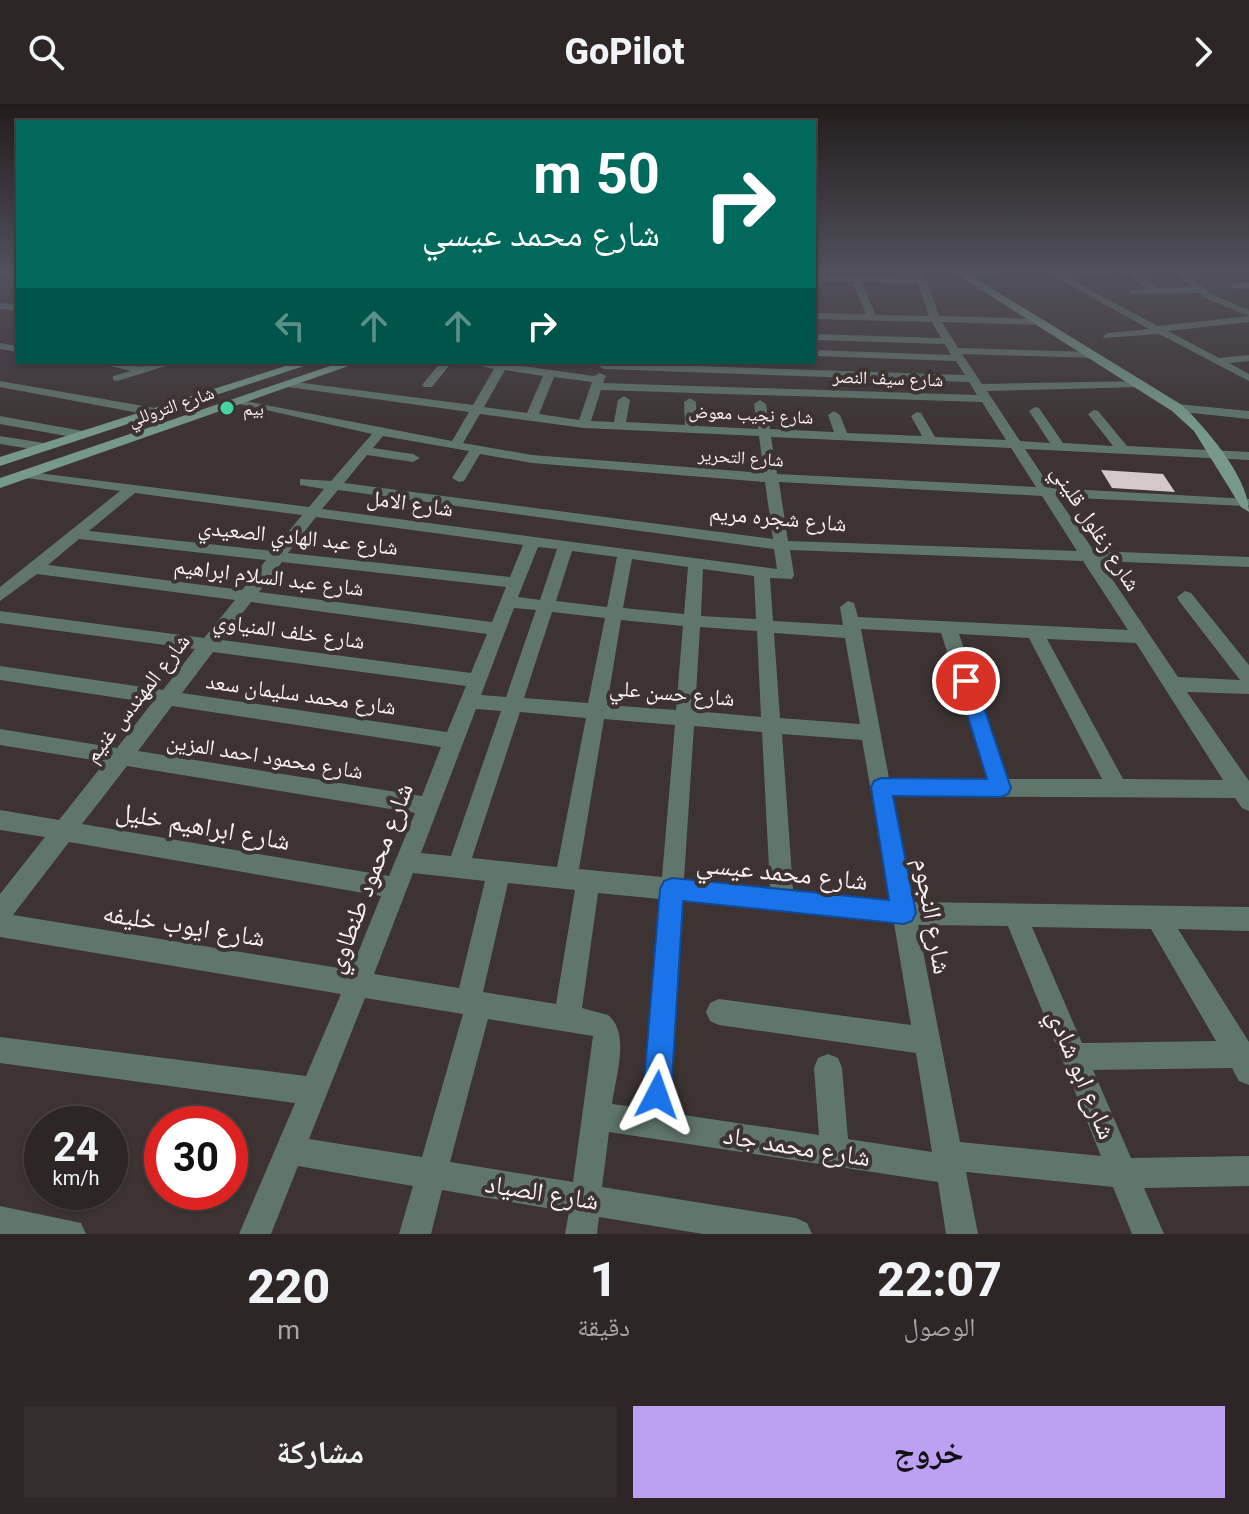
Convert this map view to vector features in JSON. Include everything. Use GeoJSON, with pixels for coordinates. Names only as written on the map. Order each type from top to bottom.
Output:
{"type":"FeatureCollection","features":[{"type":"Feature","properties":{"kind":"street","name":"شارع زغلول قليني"},"geometry":{"type":"LineString","coordinates":[[939,325],[1171,684],[1246,793]]}},
{"type":"Feature","properties":{"kind":"street"},"geometry":{"type":"LineString","coordinates":[[1046,325],[1177,408],[1199,429],[1247,505]]}},
{"type":"Feature","properties":{"kind":"street"},"geometry":{"type":"LineString","coordinates":[[1148,325],[1249,378]]}},
{"type":"Feature","properties":{"kind":"street"},"geometry":{"type":"LineString","coordinates":[[1108,336],[1191,325]]}},
{"type":"Feature","properties":{"kind":"street"},"geometry":{"type":"LineString","coordinates":[[816,337],[954,350]]}},
{"type":"Feature","properties":{"kind":"street"},"geometry":{"type":"LineString","coordinates":[[835,337],[858,394]]}},
{"type":"Feature","properties":{"kind":"street"},"geometry":{"type":"LineString","coordinates":[[816,353],[954,350],[1095,355]]}},
{"type":"Feature","properties":{"kind":"street"},"geometry":{"type":"LineString","coordinates":[[1218,361],[1249,358]]}},
{"type":"Feature","properties":{"kind":"street"},"geometry":{"type":"LineString","coordinates":[[111,364],[146,370]]}},
{"type":"Feature","properties":{"kind":"street"},"geometry":{"type":"LineString","coordinates":[[117,378],[167,364]]}},
{"type":"Feature","properties":{"kind":"street","name":"شارع التروللي"},"geometry":{"type":"LineString","coordinates":[[0,462],[304,364]]}},
{"type":"Feature","properties":{"kind":"street","name":"شارع التروللي"},"geometry":{"type":"LineString","coordinates":[[0,483],[348,364]]}},
{"type":"Feature","properties":{"kind":"street"},"geometry":{"type":"LineString","coordinates":[[428,385],[445,364]]}},
{"type":"Feature","properties":{"kind":"street","name":"شارع سيف النصر"},"geometry":{"type":"LineString","coordinates":[[482,364],[598,383],[760,398],[979,389]]}},
{"type":"Feature","properties":{"kind":"street"},"geometry":{"type":"LineString","coordinates":[[584,424],[605,364],[656,368],[757,367],[979,389],[1142,384]]}},
{"type":"Feature","properties":{"kind":"street"},"geometry":{"type":"LineString","coordinates":[[455,446],[501,367]]}},
{"type":"Feature","properties":{"kind":"street"},"geometry":{"type":"LineString","coordinates":[[757,367],[782,545]]}},
{"type":"Feature","properties":{"kind":"street"},"geometry":{"type":"LineString","coordinates":[[653,387],[656,368]]}},
{"type":"Feature","properties":{"kind":"street"},"geometry":{"type":"LineString","coordinates":[[531,418],[550,373]]}},
{"type":"Feature","properties":{"kind":"street"},"geometry":{"type":"LineString","coordinates":[[0,384],[155,412]]}},
{"type":"Feature","properties":{"kind":"street","name":"شارع نجيب معوض"},"geometry":{"type":"LineString","coordinates":[[288,384],[584,424],[1249,456]]}},
{"type":"Feature","properties":{"kind":"street"},"geometry":{"type":"LineString","coordinates":[[619,425],[624,400]]}},
{"type":"Feature","properties":{"kind":"street","name":"شارع التحرير"},"geometry":{"type":"LineString","coordinates":[[239,401],[380,432],[544,460],[771,478],[1247,505]]}},
{"type":"Feature","properties":{"kind":"street"},"geometry":{"type":"LineString","coordinates":[[690,402],[691,429]]}},
{"type":"Feature","properties":{"kind":"street"},"geometry":{"type":"LineString","coordinates":[[1177,408],[1249,415]]}},
{"type":"Feature","properties":{"kind":"street"},"geometry":{"type":"LineString","coordinates":[[1035,411],[1059,446]]}},
{"type":"Feature","properties":{"kind":"street"},"geometry":{"type":"LineString","coordinates":[[1094,414],[1122,448]]}},
{"type":"Feature","properties":{"kind":"street"},"geometry":{"type":"LineString","coordinates":[[834,415],[842,436]]}},
{"type":"Feature","properties":{"kind":"street"},"geometry":{"type":"LineString","coordinates":[[917,416],[930,440]]}},
{"type":"Feature","properties":{"kind":"street"},"geometry":{"type":"LineString","coordinates":[[0,420],[83,435]]}},
{"type":"Feature","properties":{"kind":"street","name":"شارع المهندس غنيم"},"geometry":{"type":"LineString","coordinates":[[0,913],[277,556],[380,432]]}},
{"type":"Feature","properties":{"kind":"street"},"geometry":{"type":"LineString","coordinates":[[0,440],[44,447]]}},
{"type":"Feature","properties":{"kind":"street"},"geometry":{"type":"LineString","coordinates":[[363,451],[410,462],[427,440]]}},
{"type":"Feature","properties":{"kind":"street"},"geometry":{"type":"LineString","coordinates":[[459,478],[476,450]]}},
{"type":"Feature","properties":{"kind":"street","name":"شارع الامل"},"geometry":{"type":"LineString","coordinates":[[27,474],[786,575],[782,545]]}},
{"type":"Feature","properties":{"kind":"street","name":"شارع شجره مريم"},"geometry":{"type":"LineString","coordinates":[[305,482],[782,545],[1249,562]]}},
{"type":"Feature","properties":{"kind":"street"},"geometry":{"type":"LineString","coordinates":[[1,593],[132,488]]}},
{"type":"Feature","properties":{"kind":"street","name":"شارع عبد الهادي الصعيدي"},"geometry":{"type":"LineString","coordinates":[[76,534],[277,556],[512,593],[546,606],[614,614],[766,627],[851,621],[1141,637]]}},
{"type":"Feature","properties":{"kind":"street","name":"شارع محمود طنطاوي"},"geometry":{"type":"LineString","coordinates":[[255,1234],[358,984],[532,542]]}},
{"type":"Feature","properties":{"kind":"street"},"geometry":{"type":"LineString","coordinates":[[458,867],[566,546]]}},
{"type":"Feature","properties":{"kind":"street"},"geometry":{"type":"LineString","coordinates":[[567,1019],[577,879],[596,711],[625,554]]}},
{"type":"Feature","properties":{"kind":"street"},"geometry":{"type":"LineString","coordinates":[[655,1124],[696,563]]}},
{"type":"Feature","properties":{"kind":"street","name":"شارع عبد السلام ابراهيم"},"geometry":{"type":"LineString","coordinates":[[34,568],[497,629]]}},
{"type":"Feature","properties":{"kind":"street"},"geometry":{"type":"LineString","coordinates":[[762,572],[782,900]]}},
{"type":"Feature","properties":{"kind":"street"},"geometry":{"type":"LineString","coordinates":[[1185,597],[1249,678]]}},
{"type":"Feature","properties":{"kind":"street","name":"شارع خلف المنياوي"},"geometry":{"type":"LineString","coordinates":[[0,617],[208,645],[473,691]]}},
{"type":"Feature","properties":{"kind":"street","name":"شارع النجوم"},"geometry":{"type":"LineString","coordinates":[[851,621],[962,1234]]}},
{"type":"Feature","properties":{"kind":"street"},"geometry":{"type":"LineString","coordinates":[[948,628],[1001,788]]}},
{"type":"Feature","properties":{"kind":"street"},"geometry":{"type":"LineString","coordinates":[[1035,632],[1117,788]]}},
{"type":"Feature","properties":{"kind":"street","name":"شارع محمد سليمان سعد"},"geometry":{"type":"LineString","coordinates":[[0,673],[453,741]]}},
{"type":"Feature","properties":{"kind":"street"},"geometry":{"type":"LineString","coordinates":[[1171,684],[1249,687]]}},
{"type":"Feature","properties":{"kind":"street","name":"شارع حسن علي"},"geometry":{"type":"LineString","coordinates":[[473,691],[513,705],[871,733]]}},
{"type":"Feature","properties":{"kind":"street","name":"شارع محمود احمد المزين"},"geometry":{"type":"LineString","coordinates":[[0,737],[428,806]]}},
{"type":"Feature","properties":{"kind":"street"},"geometry":{"type":"LineString","coordinates":[[881,787],[1117,788],[1246,793]]}},
{"type":"Feature","properties":{"kind":"street","name":"شارع ابراهيم خليل"},"geometry":{"type":"LineString","coordinates":[[0,820],[396,888]]}},
{"type":"Feature","properties":{"kind":"street","name":"شارع محمد عيسي"},"geometry":{"type":"LineString","coordinates":[[406,862],[904,913],[1249,919]]}},
{"type":"Feature","properties":{"kind":"street"},"geometry":{"type":"LineString","coordinates":[[415,1234],[433,1174],[474,1004],[499,871]]}},
{"type":"Feature","properties":{"kind":"street","name":"شارع ابو شادي"},"geometry":{"type":"LineString","coordinates":[[1015,915],[1148,1234]]}},
{"type":"Feature","properties":{"kind":"street"},"geometry":{"type":"LineString","coordinates":[[1157,917],[1246,1060]]}},
{"type":"Feature","properties":{"kind":"street","name":"شارع ايوب خليفه"},"geometry":{"type":"LineString","coordinates":[[0,925],[599,1024],[604,1028],[607,1040],[597,1116]]}},
{"type":"Feature","properties":{"kind":"street"},"geometry":{"type":"LineString","coordinates":[[719,1012],[927,1041]]}},
{"type":"Feature","properties":{"kind":"street"},"geometry":{"type":"LineString","coordinates":[[0,1050],[313,1091]]}},
{"type":"Feature","properties":{"kind":"street"},"geometry":{"type":"LineString","coordinates":[[1074,1057],[1246,1060]]}},
{"type":"Feature","properties":{"kind":"street"},"geometry":{"type":"LineString","coordinates":[[828,1068],[835,1152]]}},
{"type":"Feature","properties":{"kind":"street"},"geometry":{"type":"LineString","coordinates":[[581,1234],[597,1116]]}},
{"type":"Feature","properties":{"kind":"street","name":"شارع محمد جاد"},"geometry":{"type":"LineString","coordinates":[[597,1116],[835,1152],[949,1163],[1123,1173],[1249,1171]]}},
{"type":"Feature","properties":{"kind":"street","name":"شارع الصياد"},"geometry":{"type":"LineString","coordinates":[[288,1150],[586,1199],[694,1226],[796,1234]]}},
{"type":"Feature","properties":{"kind":"street"},"geometry":{"type":"LineString","coordinates":[[0,1221],[70,1234]]}},
{"type":"Feature","properties":{"kind":"building"},"geometry":{"type":"Polygon","coordinates":[[[1101,470],[1163,474],[1175,492],[1112,488],[1101,470]]]}},
{"type":"Feature","properties":{"kind":"place","name":"بيم"},"geometry":{"type":"Point","coordinates":[227,408]}},
{"type":"Feature","properties":{"kind":"route"},"geometry":{"type":"LineString","coordinates":[[657,1095],[672,889],[904,913],[881,787],[1001,788],[966,681]]}}]}
